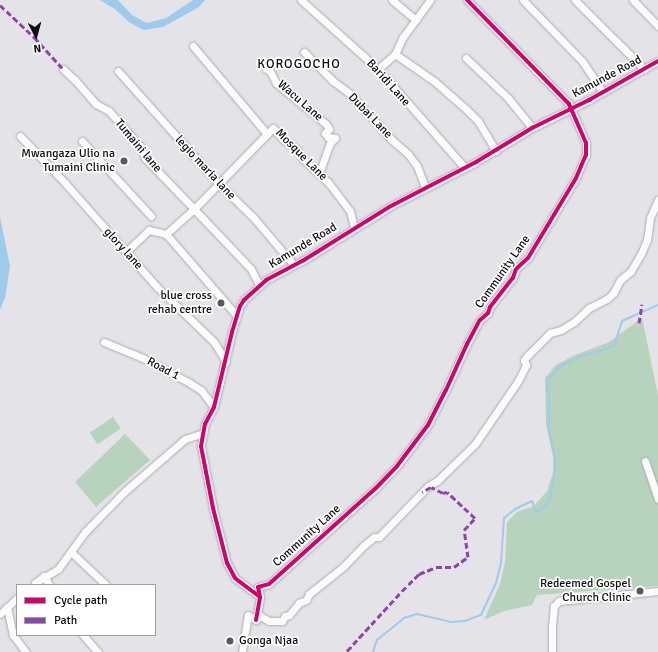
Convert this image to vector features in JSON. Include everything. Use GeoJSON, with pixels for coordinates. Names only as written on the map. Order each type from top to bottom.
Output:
{"type":"FeatureCollection","features":[{"type":"Feature","properties":{"kind":"street"},"geometry":{"type":"LineString","coordinates":[[392,0],[416,20]]}},
{"type":"Feature","properties":{"kind":"street"},"geometry":{"type":"LineString","coordinates":[[378,69],[395,54],[402,43],[403,37],[430,0]]}},
{"type":"Feature","properties":{"kind":"street","name":"Community Lane"},"geometry":{"type":"LineString","coordinates":[[256,620],[260,597],[258,587],[269,584],[376,488],[397,466],[429,423],[480,320],[488,313],[490,307],[513,278],[516,269],[528,258],[583,165],[586,155],[586,143],[571,108],[467,0]]}},
{"type":"Feature","properties":{"kind":"street"},"geometry":{"type":"LineString","coordinates":[[523,0],[582,61],[603,92]]}},
{"type":"Feature","properties":{"kind":"street"},"geometry":{"type":"LineString","coordinates":[[575,0],[644,69]]}},
{"type":"Feature","properties":{"kind":"street"},"geometry":{"type":"LineString","coordinates":[[633,0],[658,26]]}},
{"type":"Feature","properties":{"kind":"street","name":"Baridi Lane"},"geometry":{"type":"LineString","coordinates":[[303,2],[378,69],[464,167]]}},
{"type":"Feature","properties":{"kind":"street","name":"Mosque Lane"},"geometry":{"type":"LineString","coordinates":[[193,46],[267,134],[273,128],[328,182],[350,211],[354,227]]}},
{"type":"Feature","properties":{"kind":"street","name":"Dubai Lane"},"geometry":{"type":"LineString","coordinates":[[304,52],[332,81],[350,94],[392,140],[408,154],[417,166],[424,187]]}},
{"type":"Feature","properties":{"kind":"street"},"geometry":{"type":"LineString","coordinates":[[395,54],[434,81],[466,109],[478,121],[496,150]]}},
{"type":"Feature","properties":{"kind":"street"},"geometry":{"type":"LineString","coordinates":[[466,58],[508,98],[532,128]]}},
{"type":"Feature","properties":{"kind":"street","name":"Kamunde Road"},"geometry":{"type":"LineString","coordinates":[[260,597],[235,578],[227,563],[201,446],[205,424],[214,407],[232,332],[240,306],[259,285],[354,227],[424,187],[496,150],[532,128],[603,92],[658,61]]}},
{"type":"Feature","properties":{"kind":"street","name":"Tumaini lane"},"geometry":{"type":"LineString","coordinates":[[63,69],[96,104],[109,112],[140,146],[145,158],[251,269],[259,285]]}},
{"type":"Feature","properties":{"kind":"street","name":"Wacu Lane"},"geometry":{"type":"LineString","coordinates":[[266,69],[270,71],[276,83],[326,124],[329,129],[325,133],[328,136],[335,138],[330,143],[320,168],[317,170]]}},
{"type":"Feature","properties":{"kind":"street","name":"legio maria lane"},"geometry":{"type":"LineString","coordinates":[[118,71],[218,183],[253,218],[293,264]]}},
{"type":"Feature","properties":{"kind":"street"},"geometry":{"type":"LineString","coordinates":[[166,234],[194,209],[267,134]]}},
{"type":"Feature","properties":{"kind":"street","name":"glory lane"},"geometry":{"type":"LineString","coordinates":[[20,136],[65,183],[157,288],[214,342],[226,362]]}},
{"type":"Feature","properties":{"kind":"street"},"geometry":{"type":"LineString","coordinates":[[82,141],[151,216]]}},
{"type":"Feature","properties":{"kind":"street"},"geometry":{"type":"LineString","coordinates":[[242,652],[248,615],[256,620],[260,616],[269,621],[282,621],[285,616],[289,615],[299,603],[306,600],[309,594],[343,566],[363,546],[374,537],[379,537],[428,486],[436,481],[475,444],[518,381],[526,365],[524,360],[527,356],[550,333],[561,330],[574,322],[589,308],[607,299],[614,292],[620,280],[631,271],[642,254],[650,218],[658,200]]}},
{"type":"Feature","properties":{"kind":"street"},"geometry":{"type":"LineString","coordinates":[[126,252],[149,230],[166,234],[237,316]]}},
{"type":"Feature","properties":{"kind":"street","name":"Road 1"},"geometry":{"type":"LineString","coordinates":[[104,342],[143,358],[188,382],[201,390],[214,407]]}},
{"type":"Feature","properties":{"kind":"street"},"geometry":{"type":"LineString","coordinates":[[44,576],[35,583],[58,569],[85,532],[124,492],[185,439],[203,432]]}},
{"type":"Feature","properties":{"kind":"street"},"geometry":{"type":"LineString","coordinates":[[645,461],[658,499]]}},
{"type":"Feature","properties":{"kind":"street"},"geometry":{"type":"LineString","coordinates":[[71,552],[105,584]]}},
{"type":"Feature","properties":{"kind":"street"},"geometry":{"type":"LineString","coordinates":[[34,584],[44,576]]}},
{"type":"Feature","properties":{"kind":"street"},"geometry":{"type":"LineString","coordinates":[[44,576],[48,584]]}},
{"type":"Feature","properties":{"kind":"street"},"geometry":{"type":"LineString","coordinates":[[552,652],[554,606],[559,601],[658,591]]}},
{"type":"Feature","properties":{"kind":"street"},"geometry":{"type":"LineString","coordinates":[[0,614],[16,599]]}},
{"type":"Feature","properties":{"kind":"street"},"geometry":{"type":"LineString","coordinates":[[7,607],[12,635],[26,652]]}},
{"type":"Feature","properties":{"kind":"street"},"geometry":{"type":"LineString","coordinates":[[84,636],[98,652]]}},
{"type":"Feature","properties":{"kind":"green space"},"geometry":{"type":"Polygon","coordinates":[[[642,318],[658,395],[658,586],[537,595],[532,605],[504,611],[484,620],[500,584],[505,563],[507,522],[517,512],[534,506],[547,491],[553,473],[553,456],[546,425],[545,378],[556,365],[573,356],[609,342],[642,318]]]}},
{"type":"Feature","properties":{"kind":"green space"},"geometry":{"type":"Polygon","coordinates":[[[113,417],[121,429],[98,444],[90,433],[113,417]]]}},
{"type":"Feature","properties":{"kind":"green space"},"geometry":{"type":"Polygon","coordinates":[[[125,434],[150,460],[98,505],[97,508],[75,482],[125,434]]]}},
{"type":"Feature","properties":{"kind":"water"},"geometry":{"type":"Polygon","coordinates":[[[100,0],[118,0],[132,15],[147,23],[166,18],[193,0],[205,0],[199,7],[163,27],[143,30],[129,22],[116,10],[100,0]]]}},
{"type":"Feature","properties":{"kind":"water"},"geometry":{"type":"Polygon","coordinates":[[[0,217],[10,266],[5,298],[0,310],[0,217]]]}},
{"type":"Feature","properties":{"kind":"waterway"},"geometry":{"type":"LineString","coordinates":[[373,652],[377,640],[404,618],[417,614],[451,622],[465,621],[481,615],[496,583],[501,563],[504,518],[515,509],[532,501],[536,513],[547,504],[551,495],[556,463],[549,430],[549,395],[547,389],[549,379],[562,365],[577,358],[614,346],[622,321],[658,305]]}},
{"type":"Feature","properties":{"kind":"marked path"},"geometry":{"type":"LineString","coordinates":[[0,5],[34,37],[63,69]]}},
{"type":"Feature","properties":{"kind":"marked path"},"geometry":{"type":"LineString","coordinates":[[639,323],[642,304]]}},
{"type":"Feature","properties":{"kind":"marked path"},"geometry":{"type":"LineString","coordinates":[[347,651],[419,574],[436,567],[454,567],[468,557],[464,530],[475,518],[447,492],[443,493],[431,487],[422,492]]}},
{"type":"Feature","properties":{"kind":"cycle path"},"geometry":{"type":"LineString","coordinates":[[256,620],[260,597],[258,587],[269,584],[376,488],[397,466],[428,425],[480,320],[488,313],[490,307],[513,278],[516,269],[528,258],[576,178],[586,155],[586,143],[569,104],[467,0]]}},
{"type":"Feature","properties":{"kind":"cycle path"},"geometry":{"type":"LineString","coordinates":[[260,597],[235,578],[227,563],[213,508],[201,446],[205,424],[214,407],[232,332],[240,306],[244,300],[266,280],[304,260],[389,207],[476,162],[532,128],[589,100],[658,61]]}},
{"type":"Feature","properties":{"kind":"place","name":"Mwangaza Ulio na Tumaini Clinic"},"geometry":{"type":"Point","coordinates":[124,161]}},
{"type":"Feature","properties":{"kind":"place","name":"blue cross rehab centre"},"geometry":{"type":"Point","coordinates":[221,303]}},
{"type":"Feature","properties":{"kind":"place","name":"Redeemed Gospel Church Clinic"},"geometry":{"type":"Point","coordinates":[640,591]}},
{"type":"Feature","properties":{"kind":"place","name":"Gonga Njaa"},"geometry":{"type":"Point","coordinates":[230,641]}},
{"type":"Feature","properties":{"kind":"district","name":"KOROGOCHO"},"geometry":{"type":"Point","coordinates":[299,64]}}]}
